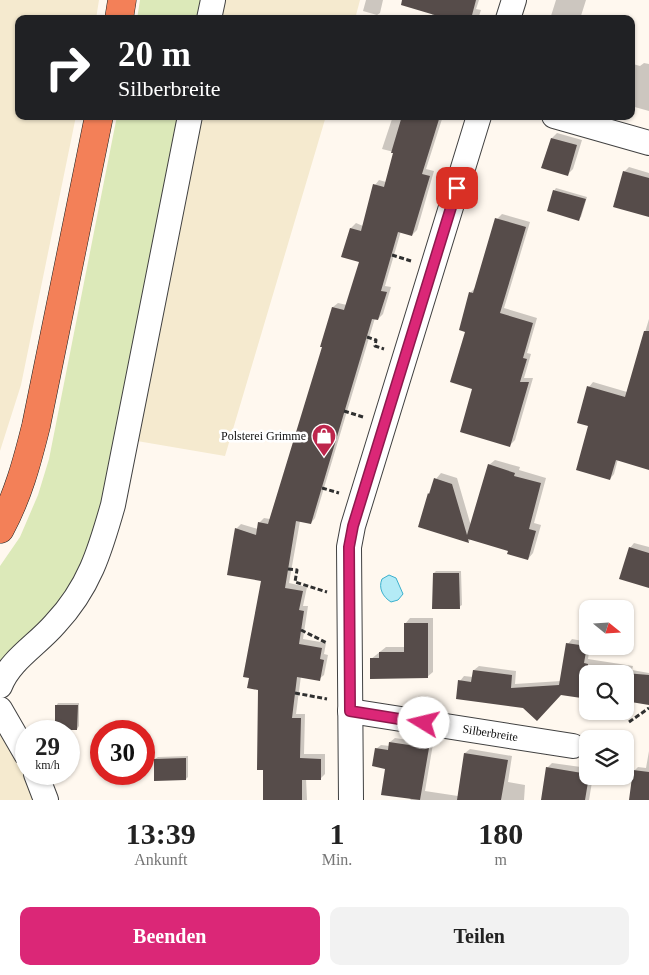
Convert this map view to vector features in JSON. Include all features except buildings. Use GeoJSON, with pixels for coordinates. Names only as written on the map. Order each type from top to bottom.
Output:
{"type":"FeatureCollection","features":[{"type":"Feature","properties":{"kind":"highway"},"geometry":{"type":"LineString","coordinates":[[120,15],[122,0]]}},
{"type":"Feature","properties":{"kind":"highway"},"geometry":{"type":"LineString","coordinates":[[0,529],[12,507],[22,480],[36,426],[98,120]]}},
{"type":"Feature","properties":{"kind":"street"},"geometry":{"type":"LineString","coordinates":[[211,15],[213,0]]}},
{"type":"Feature","properties":{"kind":"street"},"geometry":{"type":"LineString","coordinates":[[509,15],[514,0]]}},
{"type":"Feature","properties":{"kind":"street"},"geometry":{"type":"LineString","coordinates":[[0,686],[4,676],[12,666],[71,606],[94,566],[104,538],[115,495],[189,120]]}},
{"type":"Feature","properties":{"kind":"street"},"geometry":{"type":"LineString","coordinates":[[351,800],[349,547],[353,526],[477,120]]}},
{"type":"Feature","properties":{"kind":"street"},"geometry":{"type":"LineString","coordinates":[[568,120],[649,143]]}},
{"type":"Feature","properties":{"kind":"street","name":"Silberbreite"},"geometry":{"type":"LineString","coordinates":[[350,707],[573,746]]}},
{"type":"Feature","properties":{"kind":"street"},"geometry":{"type":"LineString","coordinates":[[0,709],[15,735]]}},
{"type":"Feature","properties":{"kind":"street"},"geometry":{"type":"LineString","coordinates":[[40,785],[46,800]]}},
{"type":"Feature","properties":{"kind":"path"},"geometry":{"type":"LineString","coordinates":[[288,568],[297,570],[295,582],[350,599]]}},
{"type":"Feature","properties":{"kind":"path"},"geometry":{"type":"LineString","coordinates":[[295,693],[350,707]]}},
{"type":"Feature","properties":{"kind":"path"},"geometry":{"type":"LineString","coordinates":[[630,722],[649,708]]}},
{"type":"Feature","properties":{"kind":"shaded area"},"geometry":{"type":"Polygon","coordinates":[[[0,0],[99,0],[97,15],[15,15],[15,120],[75,120],[21,385],[0,451],[0,0]]]}},
{"type":"Feature","properties":{"kind":"shaded area"},"geometry":{"type":"Polygon","coordinates":[[[224,0],[360,0],[356,15],[221,15],[224,0]]]}},
{"type":"Feature","properties":{"kind":"shaded area"},"geometry":{"type":"Polygon","coordinates":[[[200,120],[325,120],[225,456],[137,441],[200,120]]]}},
{"type":"Feature","properties":{"kind":"shaded area"},"geometry":{"type":"Polygon","coordinates":[[[0,729],[15,755],[15,785],[29,785],[35,800],[0,800],[0,729]]]}},
{"type":"Feature","properties":{"kind":"green space"},"geometry":{"type":"Polygon","coordinates":[[[140,0],[205,0],[202,15],[138,15],[140,0]]]}},
{"type":"Feature","properties":{"kind":"green space"},"geometry":{"type":"Polygon","coordinates":[[[116,120],[181,120],[93,549],[53,614],[0,663],[0,566],[20,537],[38,495],[49,459],[116,120]]]}},
{"type":"Feature","properties":{"kind":"water"},"geometry":{"type":"Polygon","coordinates":[[[389,575],[396,578],[403,594],[398,600],[391,602],[386,598],[381,589],[382,579],[389,575]]]}},
{"type":"Feature","properties":{"kind":"place","name":"Polsterei Grimme"},"geometry":{"type":"Point","coordinates":[324,457]}},
{"type":"Feature","properties":{"kind":"route"},"geometry":{"type":"LineString","coordinates":[[424,723],[350,711],[349,547],[353,526],[386,424],[457,188]]}}]}
